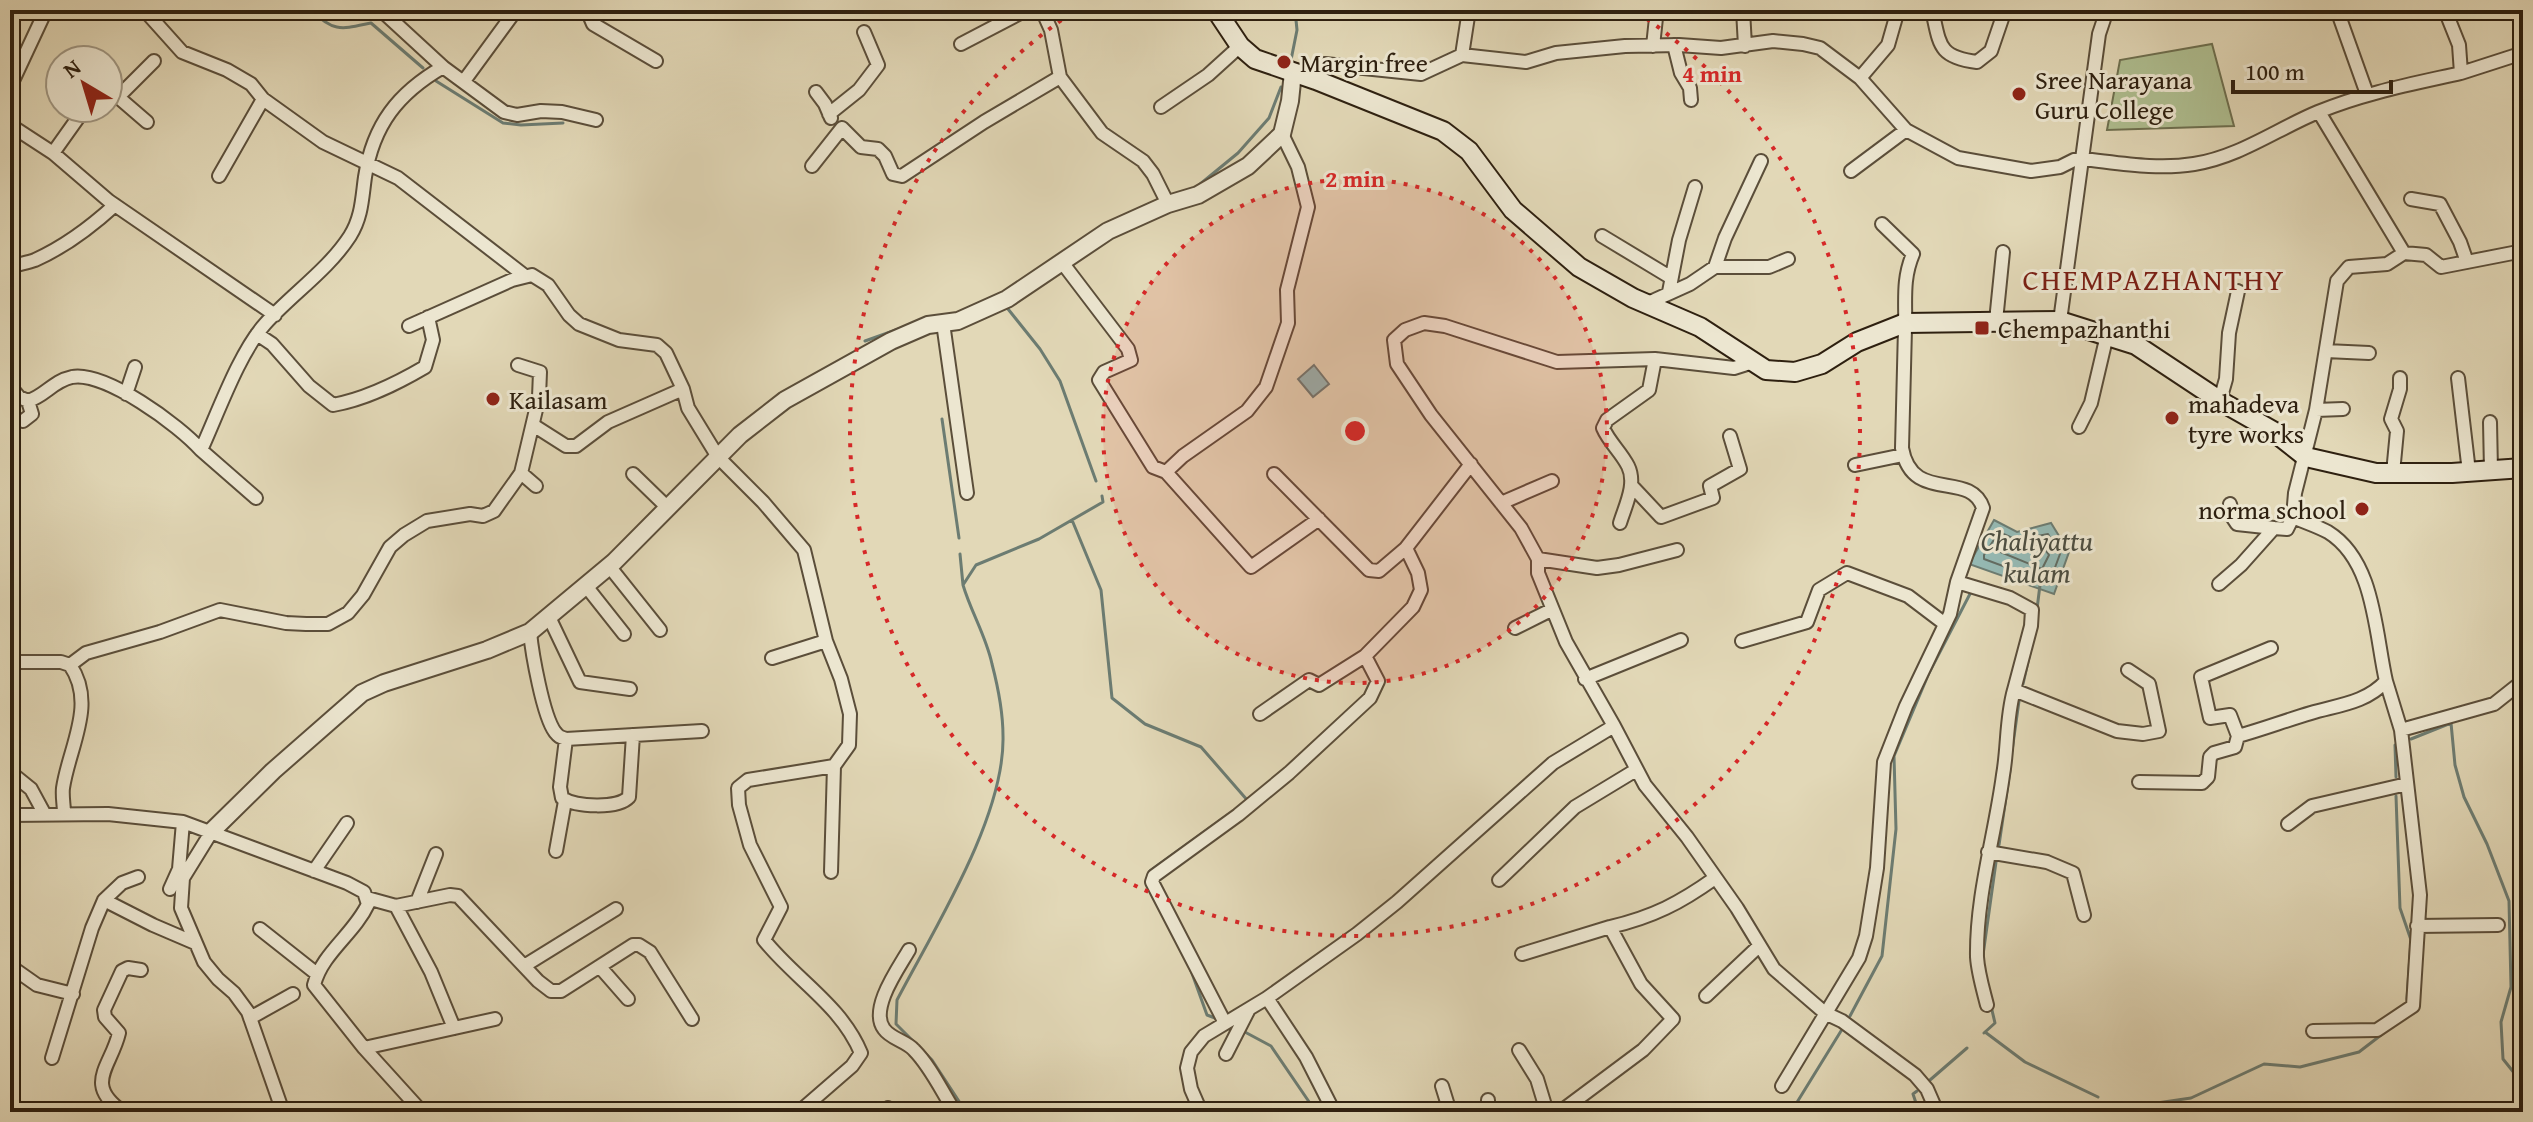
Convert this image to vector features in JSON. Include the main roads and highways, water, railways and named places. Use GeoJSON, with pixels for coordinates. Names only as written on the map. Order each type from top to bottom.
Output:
{"type":"FeatureCollection","features":[{"type":"Feature","properties":{"kind":"main road"},"geometry":{"type":"LineString","coordinates":[[1216,10],[1240,46],[1255,59],[1443,131],[1469,151],[1513,210],[1579,267],[1633,298],[1700,327],[1766,370],[1795,372],[1822,364],[1857,342],[1905,323],[2060,321],[2136,345],[2273,431],[2306,457],[2336,466],[2393,473],[2523,468]]}},
{"type":"Feature","properties":{"kind":"water"},"geometry":{"type":"Polygon","coordinates":[[[1314,365],[1329,384],[1313,397],[1298,379],[1314,365]]]}},
{"type":"Feature","properties":{"kind":"water","name":"Chaliyattu kulam"},"geometry":{"type":"Polygon","coordinates":[[[1994,520],[2017,532],[2051,523],[2069,552],[2054,594],[1969,564],[1994,520]]]}},
{"type":"Feature","properties":{"kind":"waterway"},"geometry":{"type":"LineString","coordinates":[[311,10],[332,26],[353,27],[371,23],[423,68]]}},
{"type":"Feature","properties":{"kind":"waterway"},"geometry":{"type":"LineString","coordinates":[[1290,65],[1297,30],[1295,10]]}},
{"type":"Feature","properties":{"kind":"waterway"},"geometry":{"type":"LineString","coordinates":[[436,81],[503,123],[563,123]]}},
{"type":"Feature","properties":{"kind":"waterway"},"geometry":{"type":"LineString","coordinates":[[1199,185],[1238,153],[1269,118],[1281,87]]}},
{"type":"Feature","properties":{"kind":"waterway"},"geometry":{"type":"LineString","coordinates":[[1008,309],[1040,349],[1060,381],[1096,481]]}},
{"type":"Feature","properties":{"kind":"waterway"},"geometry":{"type":"LineString","coordinates":[[865,341],[907,326]]}},
{"type":"Feature","properties":{"kind":"waterway"},"geometry":{"type":"LineString","coordinates":[[942,419],[959,538]]}},
{"type":"Feature","properties":{"kind":"waterway"},"geometry":{"type":"LineString","coordinates":[[960,554],[963,585],[976,565],[1039,539],[1103,502],[1102,496]]}},
{"type":"Feature","properties":{"kind":"waterway"},"geometry":{"type":"LineString","coordinates":[[1072,520],[1101,590],[1112,698],[1145,724],[1201,747],[1248,801]]}},
{"type":"Feature","properties":{"kind":"waterway"},"geometry":{"type":"LineString","coordinates":[[915,1043],[896,1024],[897,1000],[965,872],[1001,768],[1003,727],[996,682],[986,644],[963,585]]}},
{"type":"Feature","properties":{"kind":"waterway"},"geometry":{"type":"LineString","coordinates":[[2037,609],[2040,585]]}},
{"type":"Feature","properties":{"kind":"waterway"},"geometry":{"type":"LineString","coordinates":[[1850,1016],[1882,956],[1896,829],[1894,756],[1929,673],[1972,590]]}},
{"type":"Feature","properties":{"kind":"waterway"},"geometry":{"type":"LineString","coordinates":[[2023,684],[2032,644]]}},
{"type":"Feature","properties":{"kind":"waterway"},"geometry":{"type":"LineString","coordinates":[[2012,751],[2019,701]]}},
{"type":"Feature","properties":{"kind":"waterway"},"geometry":{"type":"LineString","coordinates":[[2411,739],[2451,723],[2455,765],[2464,797],[2487,844],[2509,901],[2511,987],[2501,1022],[2503,1059],[2523,1084]]}},
{"type":"Feature","properties":{"kind":"waterway"},"geometry":{"type":"LineString","coordinates":[[2395,745],[2396,777]]}},
{"type":"Feature","properties":{"kind":"waterway"},"geometry":{"type":"LineString","coordinates":[[1999,845],[2010,770]]}},
{"type":"Feature","properties":{"kind":"waterway"},"geometry":{"type":"LineString","coordinates":[[2396,796],[2400,908],[2411,940],[2407,999]]}},
{"type":"Feature","properties":{"kind":"waterway"},"geometry":{"type":"LineString","coordinates":[[1150,871],[1229,814]]}},
{"type":"Feature","properties":{"kind":"waterway"},"geometry":{"type":"LineString","coordinates":[[1983,955],[1996,862]]}},
{"type":"Feature","properties":{"kind":"waterway"},"geometry":{"type":"LineString","coordinates":[[1189,965],[1207,1015],[1215,1018]]}},
{"type":"Feature","properties":{"kind":"waterway"},"geometry":{"type":"LineString","coordinates":[[1984,1033],[1995,1023],[1991,1006]]}},
{"type":"Feature","properties":{"kind":"waterway"},"geometry":{"type":"LineString","coordinates":[[1243,1031],[1271,1046],[1316,1112]]}},
{"type":"Feature","properties":{"kind":"waterway"},"geometry":{"type":"LineString","coordinates":[[1791,1112],[1841,1031]]}},
{"type":"Feature","properties":{"kind":"waterway"},"geometry":{"type":"LineString","coordinates":[[1985,1032],[2025,1062],[2098,1097]]}},
{"type":"Feature","properties":{"kind":"waterway"},"geometry":{"type":"LineString","coordinates":[[2115,1105],[2123,1108],[2191,1098],[2264,1064],[2300,1067],[2359,1052],[2385,1032]]}},
{"type":"Feature","properties":{"kind":"waterway"},"geometry":{"type":"LineString","coordinates":[[1930,1080],[1967,1048]]}},
{"type":"Feature","properties":{"kind":"waterway"},"geometry":{"type":"LineString","coordinates":[[923,1051],[966,1112]]}},
{"type":"Feature","properties":{"kind":"waterway"},"geometry":{"type":"LineString","coordinates":[[1917,1091],[1913,1094],[1919,1112]]}},
{"type":"Feature","properties":{"kind":"place","name":"Margin free"},"geometry":{"type":"Point","coordinates":[1284,62]}},
{"type":"Feature","properties":{"kind":"place","name":"Sree Narayana Guru College"},"geometry":{"type":"Point","coordinates":[2019,94]}},
{"type":"Feature","properties":{"kind":"place","name":"Chempazhanthi"},"geometry":{"type":"Point","coordinates":[1982,328]}},
{"type":"Feature","properties":{"kind":"place","name":"Kailasam"},"geometry":{"type":"Point","coordinates":[493,399]}},
{"type":"Feature","properties":{"kind":"place","name":"mahadeva tyre works"},"geometry":{"type":"Point","coordinates":[2172,418]}},
{"type":"Feature","properties":{"kind":"place","name":"norma school"},"geometry":{"type":"Point","coordinates":[2362,509]}},
{"type":"Feature","properties":{"kind":"district","name":"CHEMPAZHANTHY"},"geometry":{"type":"Point","coordinates":[2154,279]}}]}
